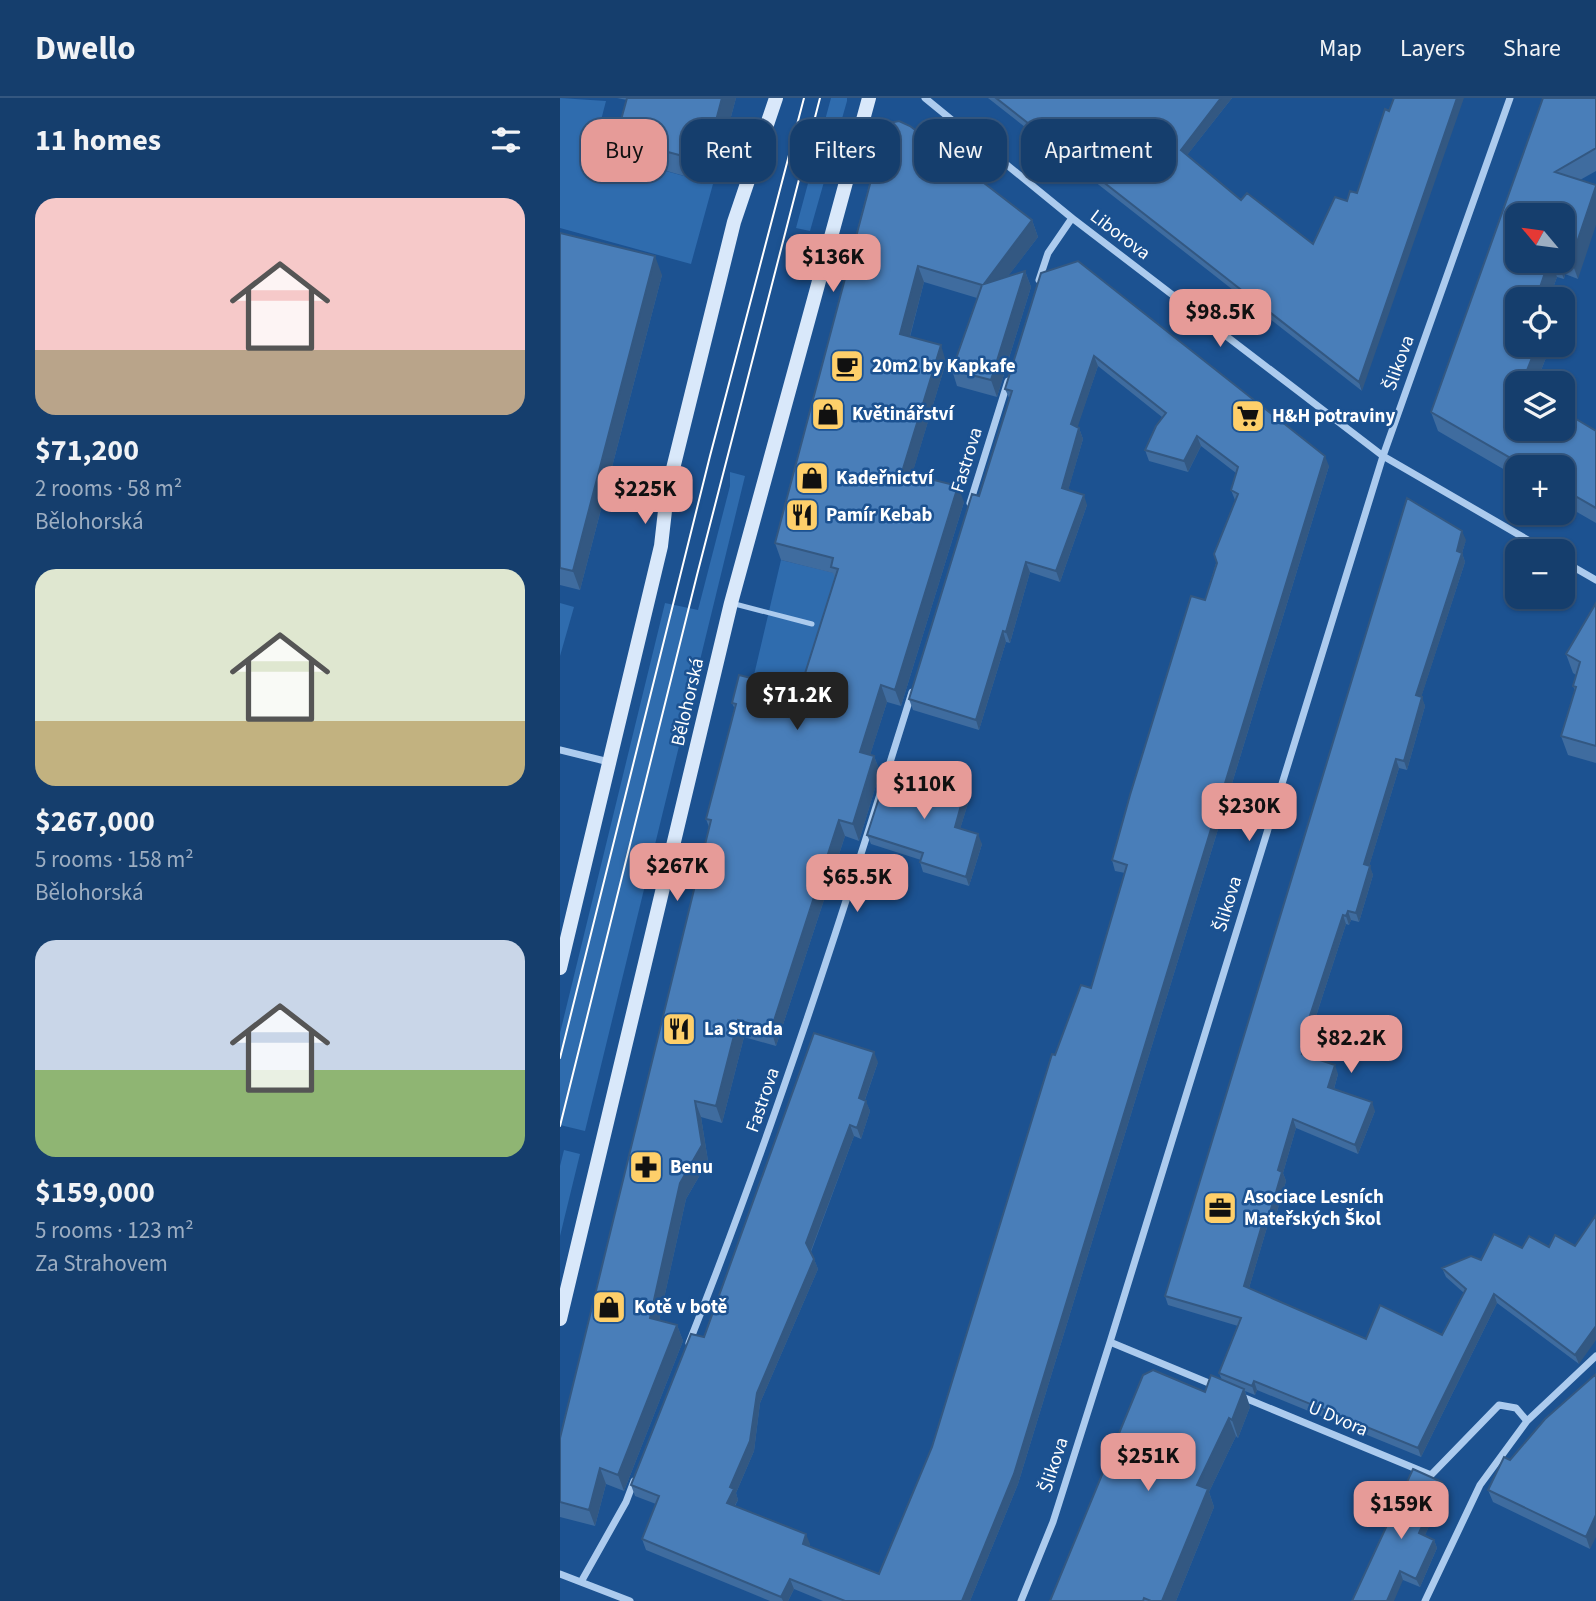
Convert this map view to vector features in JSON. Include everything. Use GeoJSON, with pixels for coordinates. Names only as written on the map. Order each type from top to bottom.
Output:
{"type":"FeatureCollection","features":[{"type":"Feature","properties":{"kind":"street"},"geometry":{"type":"LineString","coordinates":[[560,968],[661,546],[667,492],[730,235],[776,98]]}},
{"type":"Feature","properties":{"kind":"street","name":"Bělohorská"},"geometry":{"type":"LineString","coordinates":[[560,1319],[731,603],[869,98]]}},
{"type":"Feature","properties":{"kind":"street","name":"Liborova"},"geometry":{"type":"LineString","coordinates":[[925,98],[1072,218],[1383,456],[1526,539]]}},
{"type":"Feature","properties":{"kind":"street","name":"Šlikova"},"geometry":{"type":"LineString","coordinates":[[1021,1601],[1053,1522],[1110,1342],[1383,456],[1510,98]]}},
{"type":"Feature","properties":{"kind":"street"},"geometry":{"type":"LineString","coordinates":[[1035,292],[1048,253],[1072,218]]}},
{"type":"Feature","properties":{"kind":"street","name":"Fastrova"},"geometry":{"type":"LineString","coordinates":[[966,516],[1011,371]]}},
{"type":"Feature","properties":{"kind":"street"},"geometry":{"type":"LineString","coordinates":[[1575,568],[1596,580]]}},
{"type":"Feature","properties":{"kind":"street","name":"Fastrova"},"geometry":{"type":"LineString","coordinates":[[687,1349],[742,1208],[827,962],[913,687]]}},
{"type":"Feature","properties":{"kind":"street"},"geometry":{"type":"LineString","coordinates":[[560,750],[609,762]]}},
{"type":"Feature","properties":{"kind":"street"},"geometry":{"type":"LineString","coordinates":[[1110,1342],[1223,1389]]}},
{"type":"Feature","properties":{"kind":"street"},"geometry":{"type":"LineString","coordinates":[[1426,1601],[1480,1485],[1527,1421],[1596,1356]]}},
{"type":"Feature","properties":{"kind":"street","name":"U Dvora"},"geometry":{"type":"LineString","coordinates":[[1236,1394],[1431,1475],[1499,1405],[1516,1408],[1527,1421]]}},
{"type":"Feature","properties":{"kind":"street"},"geometry":{"type":"LineString","coordinates":[[581,1582],[626,1502],[636,1476]]}},
{"type":"Feature","properties":{"kind":"street"},"geometry":{"type":"LineString","coordinates":[[560,1574],[630,1601]]}},
{"type":"Feature","properties":{"kind":"lane"},"geometry":{"type":"LineString","coordinates":[[731,603],[812,624]]}},
{"type":"Feature","properties":{"kind":"shaded area"},"geometry":{"type":"Polygon","coordinates":[[[560,98],[606,101],[601,119],[581,119],[581,182],[667,182],[667,171],[681,175],[681,182],[713,184],[691,264],[560,228],[560,98]]]}},
{"type":"Feature","properties":{"kind":"shaded area"},"geometry":{"type":"Polygon","coordinates":[[[831,98],[847,98],[842,119],[825,119],[831,98]]]}},
{"type":"Feature","properties":{"kind":"shaded area"},"geometry":{"type":"Polygon","coordinates":[[[808,182],[824,182],[810,231],[796,228],[808,182]]]}},
{"type":"Feature","properties":{"kind":"shaded area"},"geometry":{"type":"Polygon","coordinates":[[[730,472],[745,476],[585,1131],[560,1125],[560,1033],[665,603],[698,610],[730,486],[730,472]]]}},
{"type":"Feature","properties":{"kind":"shaded area"},"geometry":{"type":"Polygon","coordinates":[[[781,560],[839,574],[805,707],[750,692],[781,560]]]}},
{"type":"Feature","properties":{"kind":"shaded area"},"geometry":{"type":"Polygon","coordinates":[[[560,603],[574,607],[560,656],[560,603]]]}},
{"type":"Feature","properties":{"kind":"shaded area"},"geometry":{"type":"Polygon","coordinates":[[[564,1150],[580,1154],[560,1236],[560,1166],[564,1150]]]}},
{"type":"Feature","properties":{"kind":"building"},"geometry":{"type":"Polygon","coordinates":[[[627,98],[722,98],[716,119],[681,119],[681,156],[667,152],[667,119],[621,119],[627,98]]]}},
{"type":"Feature","properties":{"kind":"building"},"geometry":{"type":"Polygon","coordinates":[[[996,98],[1221,98],[1181,150],[1241,200],[1247,193],[1313,244],[1335,197],[1347,201],[1350,191],[1357,193],[1385,109],[1389,111],[1394,98],[1457,98],[1359,382],[1103,182],[1176,182],[1176,119],[1023,119],[996,98]]]}},
{"type":"Feature","properties":{"kind":"building"},"geometry":{"type":"Polygon","coordinates":[[[1543,98],[1596,98],[1596,148],[1555,172],[1596,185],[1575,248],[1575,203],[1506,203],[1543,98]]]}},
{"type":"Feature","properties":{"kind":"building"},"geometry":{"type":"Polygon","coordinates":[[[900,121],[914,129],[914,182],[983,182],[1032,220],[984,284],[1025,271],[991,380],[952,370],[982,285],[918,266],[900,334],[941,345],[902,472],[958,486],[895,690],[881,685],[860,752],[874,756],[853,824],[839,820],[771,1030],[738,1020],[716,1106],[695,1101],[702,1145],[680,1183],[650,1318],[677,1325],[618,1475],[600,1468],[589,1510],[560,1502],[560,1438],[711,820],[706,819],[736,704],[732,703],[739,675],[775,684],[778,676],[802,683],[838,569],[831,567],[833,558],[775,543],[871,182],[900,182],[900,121]]]}},
{"type":"Feature","properties":{"kind":"building"},"geometry":{"type":"Polygon","coordinates":[[[1505,205],[1505,273],[1545,273],[1540,287],[1505,287],[1505,357],[1532,357],[1527,371],[1505,371],[1505,441],[1575,441],[1575,418],[1596,431],[1596,508],[1575,496],[1575,455],[1505,455],[1431,412],[1505,205]]]}},
{"type":"Feature","properties":{"kind":"building"},"geometry":{"type":"Polygon","coordinates":[[[560,233],[655,256],[573,571],[560,568],[560,233]]]}},
{"type":"Feature","properties":{"kind":"building"},"geometry":{"type":"Polygon","coordinates":[[[1078,261],[1325,456],[1014,1474],[962,1601],[845,1601],[790,1579],[781,1597],[642,1539],[659,1496],[631,1485],[691,1334],[704,1337],[814,1033],[874,1052],[859,1098],[866,1101],[857,1128],[850,1125],[806,1243],[814,1259],[757,1393],[750,1441],[730,1487],[734,1489],[727,1503],[806,1534],[803,1544],[879,1574],[932,1447],[1052,1054],[1055,1055],[1081,985],[1091,988],[1127,865],[1112,860],[1130,795],[1191,596],[1205,600],[1217,563],[1214,554],[1238,494],[1231,490],[1238,467],[1197,436],[1184,461],[1145,450],[1156,426],[1166,413],[1094,356],[1071,424],[1079,428],[1062,488],[1084,495],[1056,571],[1026,562],[976,720],[909,699],[972,494],[979,496],[1012,391],[1005,389],[1041,273],[1078,261]]]}},
{"type":"Feature","properties":{"kind":"building"},"geometry":{"type":"Polygon","coordinates":[[[1407,498],[1462,531],[1457,551],[1462,553],[1416,695],[1422,697],[1404,761],[1396,759],[1364,864],[1370,866],[1356,913],[1348,911],[1346,916],[1343,915],[1302,1040],[1306,1041],[1302,1054],[1335,1065],[1328,1087],[1372,1102],[1355,1145],[1293,1119],[1278,1170],[1282,1172],[1269,1216],[1265,1215],[1244,1286],[1366,1339],[1380,1305],[1442,1335],[1466,1289],[1442,1268],[1471,1256],[1481,1260],[1494,1234],[1522,1248],[1529,1236],[1549,1247],[1555,1235],[1575,1246],[1596,1215],[1596,1326],[1575,1355],[1494,1294],[1418,1448],[1254,1381],[1252,1386],[1219,1373],[1241,1318],[1165,1296],[1407,498]]]}},
{"type":"Feature","properties":{"kind":"building"},"geometry":{"type":"Polygon","coordinates":[[[1596,603],[1596,746],[1561,736],[1576,687],[1573,686],[1580,662],[1566,654],[1596,603]]]}},
{"type":"Feature","properties":{"kind":"building"},"geometry":{"type":"Polygon","coordinates":[[[889,767],[965,791],[955,827],[978,834],[966,877],[920,862],[923,853],[867,835],[889,767]]]}},
{"type":"Feature","properties":{"kind":"building"},"geometry":{"type":"Polygon","coordinates":[[[1153,1370],[1205,1392],[1211,1375],[1244,1389],[1232,1420],[1229,1418],[1197,1485],[1208,1489],[1162,1601],[1144,1598],[1143,1601],[1050,1601],[1143,1375],[1153,1370]]]}},
{"type":"Feature","properties":{"kind":"building"},"geometry":{"type":"Polygon","coordinates":[[[1596,1374],[1596,1515],[1586,1537],[1488,1490],[1504,1457],[1510,1460],[1545,1419],[1596,1374]]]}},
{"type":"Feature","properties":{"kind":"building"},"geometry":{"type":"Polygon","coordinates":[[[1413,1469],[1442,1482],[1419,1533],[1434,1540],[1416,1579],[1400,1571],[1387,1601],[1352,1601],[1413,1469]]]}},
{"type":"Feature","properties":{"kind":"tram line"},"geometry":{"type":"LineString","coordinates":[[560,1058],[710,456],[804,98]]}},
{"type":"Feature","properties":{"kind":"tram line"},"geometry":{"type":"LineString","coordinates":[[560,1126],[697,575],[820,98]]}},
{"type":"Feature","properties":{"kind":"place","name":"20m2 by Kapkafe"},"geometry":{"type":"Point","coordinates":[847,366]}},
{"type":"Feature","properties":{"kind":"place","name":"Květinářství"},"geometry":{"type":"Point","coordinates":[828,414]}},
{"type":"Feature","properties":{"kind":"place","name":"H&H potraviny"},"geometry":{"type":"Point","coordinates":[1248,416]}},
{"type":"Feature","properties":{"kind":"place","name":"Kadeřnictví"},"geometry":{"type":"Point","coordinates":[812,478]}},
{"type":"Feature","properties":{"kind":"place","name":"Pamír Kebab"},"geometry":{"type":"Point","coordinates":[802,515]}},
{"type":"Feature","properties":{"kind":"place","name":"La Strada"},"geometry":{"type":"Point","coordinates":[679,1029]}},
{"type":"Feature","properties":{"kind":"place","name":"Benu"},"geometry":{"type":"Point","coordinates":[646,1167]}},
{"type":"Feature","properties":{"kind":"place","name":"Asociace Lesních Mateřských Škol"},"geometry":{"type":"Point","coordinates":[1220,1208]}},
{"type":"Feature","properties":{"kind":"place","name":"Kotě v botě"},"geometry":{"type":"Point","coordinates":[609,1307]}}]}
